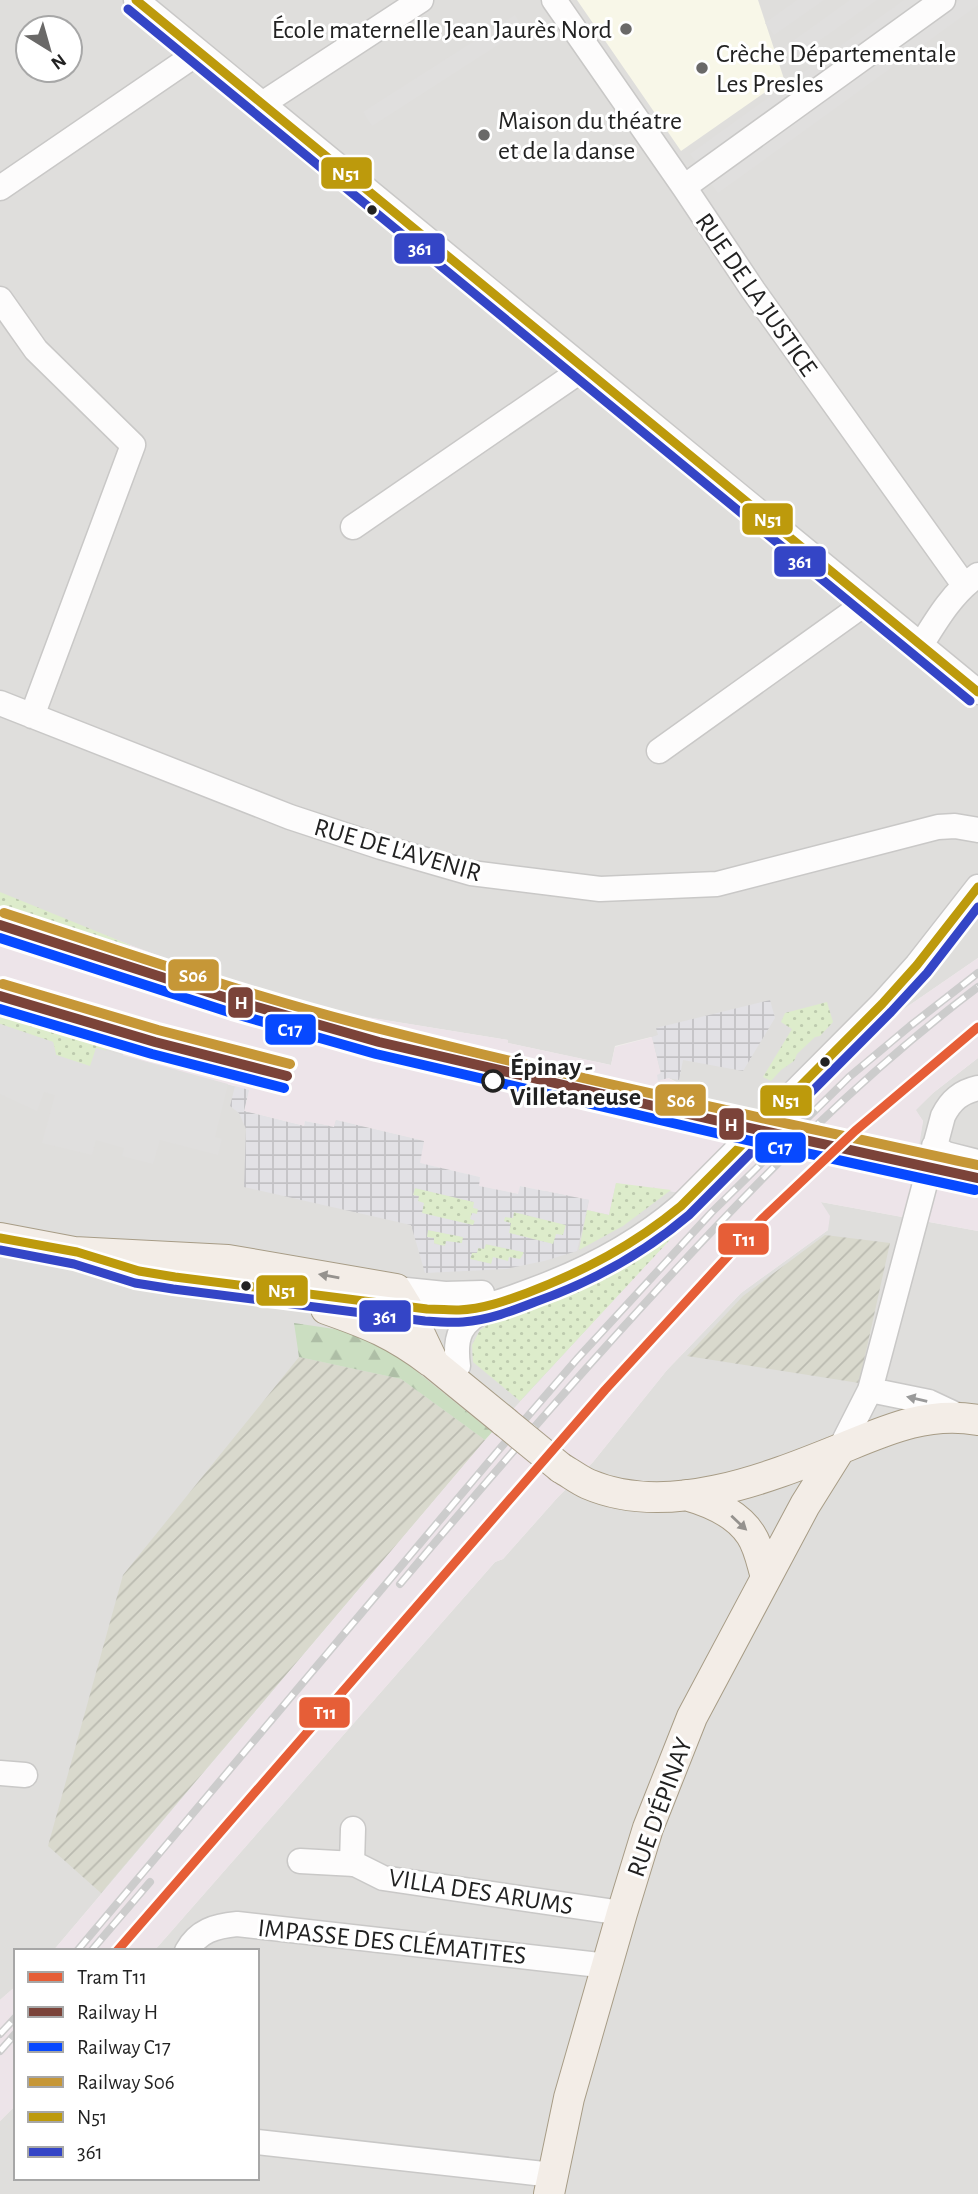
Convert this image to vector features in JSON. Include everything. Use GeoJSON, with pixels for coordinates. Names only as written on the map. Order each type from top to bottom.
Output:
{"type":"FeatureCollection","features":[{"type":"Feature","properties":{"kind":"main road"},"geometry":{"type":"LineString","coordinates":[[0,1238],[77,1252],[139,1271],[273,1290],[412,1299]]}},
{"type":"Feature","properties":{"kind":"main road"},"geometry":{"type":"LineString","coordinates":[[77,1252],[228,1260],[412,1299]]}},
{"type":"Feature","properties":{"kind":"main road"},"geometry":{"type":"LineString","coordinates":[[273,1290],[377,1327],[446,1365]]}},
{"type":"Feature","properties":{"kind":"main road"},"geometry":{"type":"LineString","coordinates":[[412,1299],[446,1365],[474,1395],[561,1468],[588,1484],[607,1490],[657,1497],[731,1487],[773,1474],[893,1427],[970,1418]]}},
{"type":"Feature","properties":{"kind":"main road","name":"RUE D'ÉPINAY"},"geometry":{"type":"LineString","coordinates":[[551,2185],[569,2098],[648,1828],[692,1717],[805,1505],[840,1449]]}},
{"type":"Feature","properties":{"kind":"main road"},"geometry":{"type":"LineString","coordinates":[[686,1495],[710,1503],[738,1521],[752,1536],[766,1577]]}},
{"type":"Feature","properties":{"kind":"street"},"geometry":{"type":"LineString","coordinates":[[136,0],[978,692]]}},
{"type":"Feature","properties":{"kind":"street"},"geometry":{"type":"LineString","coordinates":[[262,104],[421,0]]}},
{"type":"Feature","properties":{"kind":"street","name":"RUE DE LA JUSTICE"},"geometry":{"type":"LineString","coordinates":[[554,0],[760,300],[971,580]]}},
{"type":"Feature","properties":{"kind":"street"},"geometry":{"type":"LineString","coordinates":[[684,187],[943,0]]}},
{"type":"Feature","properties":{"kind":"street"},"geometry":{"type":"LineString","coordinates":[[0,188],[199,52]]}},
{"type":"Feature","properties":{"kind":"street"},"geometry":{"type":"LineString","coordinates":[[0,299],[36,351],[132,445],[33,716]]}},
{"type":"Feature","properties":{"kind":"street"},"geometry":{"type":"LineString","coordinates":[[352,527],[583,369]]}},
{"type":"Feature","properties":{"kind":"street"},"geometry":{"type":"LineString","coordinates":[[921,645],[971,580]]}},
{"type":"Feature","properties":{"kind":"street"},"geometry":{"type":"LineString","coordinates":[[659,751],[867,602]]}},
{"type":"Feature","properties":{"kind":"street","name":"RUE DE L'AVENIR"},"geometry":{"type":"LineString","coordinates":[[0,704],[290,817],[381,848],[471,873],[600,889],[717,884],[938,827],[955,826],[978,830]]}},
{"type":"Feature","properties":{"kind":"street"},"geometry":{"type":"LineString","coordinates":[[446,1365],[464,1325],[473,1316],[621,1250],[651,1231],[681,1206],[882,1003],[917,965],[978,887]]}},
{"type":"Feature","properties":{"kind":"street"},"geometry":{"type":"LineString","coordinates":[[840,1449],[870,1390],[934,1146],[947,1107],[954,1099],[973,1089]]}},
{"type":"Feature","properties":{"kind":"street"},"geometry":{"type":"LineString","coordinates":[[934,1146],[946,1154],[978,1162]]}},
{"type":"Feature","properties":{"kind":"street"},"geometry":{"type":"LineString","coordinates":[[412,1299],[542,1287]]}},
{"type":"Feature","properties":{"kind":"street"},"geometry":{"type":"LineString","coordinates":[[412,1299],[461,1310],[496,1304]]}},
{"type":"Feature","properties":{"kind":"street"},"geometry":{"type":"LineString","coordinates":[[870,1390],[929,1402],[970,1418]]}},
{"type":"Feature","properties":{"kind":"street"},"geometry":{"type":"LineString","coordinates":[[0,1773],[25,1775]]}},
{"type":"Feature","properties":{"kind":"street"},"geometry":{"type":"LineString","coordinates":[[352,1864],[353,1829]]}},
{"type":"Feature","properties":{"kind":"street","name":"VILLA DES ARUMS"},"geometry":{"type":"LineString","coordinates":[[300,1861],[352,1864],[383,1878],[622,1913]]}},
{"type":"Feature","properties":{"kind":"street","name":"IMPASSE DES CLÉMATITES"},"geometry":{"type":"LineString","coordinates":[[188,1949],[205,1931],[237,1924],[608,1966]]}},
{"type":"Feature","properties":{"kind":"street"},"geometry":{"type":"LineString","coordinates":[[259,2142],[551,2185]]}},
{"type":"Feature","properties":{"kind":"shaded area"},"geometry":{"type":"Polygon","coordinates":[[[0,0],[978,0],[978,958],[901,1011],[787,1120],[715,1103],[669,1078],[658,1081],[651,1037],[615,1046],[611,1065],[508,1043],[508,1040],[360,1016],[268,994],[0,896],[0,0]]]}},
{"type":"Feature","properties":{"kind":"shaded area","name":"Crèche Départementale Les Presles"},"geometry":{"type":"Polygon","coordinates":[[[577,0],[758,0],[784,79],[681,151],[577,0]]]}},
{"type":"Feature","properties":{"kind":"shaded area"},"geometry":{"type":"Polygon","coordinates":[[[797,0],[824,0],[774,35],[765,23],[797,0]]]}},
{"type":"Feature","properties":{"kind":"shaded area"},"geometry":{"type":"Polygon","coordinates":[[[850,0],[877,0],[792,60],[783,48],[850,0]]]}},
{"type":"Feature","properties":{"kind":"shaded area"},"geometry":{"type":"Polygon","coordinates":[[[904,0],[929,0],[699,166],[690,154],[904,0]]]}},
{"type":"Feature","properties":{"kind":"shaded area"},"geometry":{"type":"Polygon","coordinates":[[[960,0],[978,0],[978,5],[718,193],[709,181],[960,0]]]}},
{"type":"Feature","properties":{"kind":"shaded area"},"geometry":{"type":"Polygon","coordinates":[[[515,15],[523,29],[372,126],[363,112],[515,15]]]}},
{"type":"Feature","properties":{"kind":"shaded area"},"geometry":{"type":"Polygon","coordinates":[[[0,896],[268,994],[360,1016],[508,1040],[508,1043],[611,1065],[615,1047],[652,1037],[661,1074],[715,1103],[787,1120],[901,1011],[978,958],[978,1058],[933,1093],[916,1110],[923,1121],[919,1147],[978,1160],[978,1231],[821,1202],[830,1216],[828,1230],[741,1293],[667,1370],[593,1462],[503,1559],[495,1562],[156,1949],[55,1949],[485,1440],[709,1197],[616,1183],[609,1215],[587,1210],[589,1200],[520,1186],[519,1194],[478,1186],[480,1177],[419,1163],[424,1141],[336,1120],[334,1127],[305,1121],[304,1126],[244,1111],[249,1090],[123,1056],[127,1039],[0,1007],[0,896]]]}},
{"type":"Feature","properties":{"kind":"shaded area"},"geometry":{"type":"Polygon","coordinates":[[[770,1000],[775,1018],[743,1071],[683,1060],[679,1080],[668,1078],[658,1081],[657,1075],[661,1073],[652,1037],[658,1035],[656,1028],[770,1000]]]}},
{"type":"Feature","properties":{"kind":"shaded area"},"geometry":{"type":"Polygon","coordinates":[[[0,1007],[127,1039],[123,1056],[249,1090],[244,1111],[304,1126],[336,1120],[424,1141],[420,1163],[479,1186],[518,1194],[616,1183],[709,1197],[485,1440],[55,1949],[14,1949],[14,1988],[0,2000],[0,1007]]]}},
{"type":"Feature","properties":{"kind":"shaded area"},"geometry":{"type":"Polygon","coordinates":[[[0,1024],[53,1042],[56,1055],[90,1066],[96,1048],[228,1084],[215,1137],[222,1139],[218,1155],[160,1140],[153,1164],[122,1156],[124,1148],[96,1140],[92,1155],[42,1143],[55,1095],[44,1092],[37,1111],[0,1094],[0,1024]]]}},
{"type":"Feature","properties":{"kind":"shaded area"},"geometry":{"type":"Polygon","coordinates":[[[978,1058],[978,1160],[918,1147],[923,1121],[915,1110],[978,1058]]]}},
{"type":"Feature","properties":{"kind":"shaded area"},"geometry":{"type":"Polygon","coordinates":[[[235,1086],[249,1090],[244,1111],[304,1126],[305,1121],[334,1127],[336,1120],[424,1141],[420,1163],[480,1177],[479,1186],[518,1194],[520,1186],[589,1200],[577,1251],[506,1269],[425,1273],[411,1225],[244,1187],[246,1129],[239,1113],[230,1106],[235,1086]],[[415,1188],[413,1195],[419,1196],[418,1201],[424,1203],[422,1213],[473,1225],[475,1221],[470,1219],[472,1213],[477,1214],[478,1209],[473,1208],[474,1202],[415,1188]],[[514,1212],[513,1218],[505,1217],[504,1221],[511,1223],[509,1233],[553,1244],[556,1234],[563,1235],[566,1225],[514,1212]],[[428,1230],[427,1237],[434,1238],[434,1244],[445,1246],[446,1241],[462,1243],[463,1237],[428,1230]],[[486,1244],[484,1249],[478,1248],[477,1253],[472,1253],[470,1259],[491,1264],[493,1257],[508,1261],[509,1257],[520,1259],[524,1253],[486,1244]]]}},
{"type":"Feature","properties":{"kind":"shaded area"},"geometry":{"type":"Polygon","coordinates":[[[821,1202],[978,1231],[978,2194],[0,2194],[0,2121],[14,2107],[14,2180],[259,2180],[259,1949],[156,1949],[495,1562],[503,1559],[593,1462],[667,1370],[741,1293],[828,1230],[821,1202]]]}},
{"type":"Feature","properties":{"kind":"shaded area"},"geometry":{"type":"Polygon","coordinates":[[[825,1235],[890,1243],[859,1383],[687,1356],[743,1296],[825,1235]]]}},
{"type":"Feature","properties":{"kind":"shaded area"},"geometry":{"type":"Polygon","coordinates":[[[299,1357],[401,1379],[485,1440],[101,1893],[48,1846],[123,1575],[299,1357]]]}},
{"type":"Feature","properties":{"kind":"shaded area"},"geometry":{"type":"Polygon","coordinates":[[[14,1988],[14,2107],[0,2121],[0,2000],[14,1988]]]}},
{"type":"Feature","properties":{"kind":"green space"},"geometry":{"type":"Polygon","coordinates":[[[0,892],[130,945],[127,955],[0,914],[0,892]]]}},
{"type":"Feature","properties":{"kind":"green space"},"geometry":{"type":"Polygon","coordinates":[[[827,1002],[833,1022],[771,1081],[763,1077],[792,1029],[781,1022],[785,1013],[827,1002]]]}},
{"type":"Feature","properties":{"kind":"green space"},"geometry":{"type":"Polygon","coordinates":[[[0,1003],[96,1032],[106,1051],[96,1048],[91,1067],[56,1055],[53,1042],[0,1024],[0,1003]]]}},
{"type":"Feature","properties":{"kind":"green space"},"geometry":{"type":"Polygon","coordinates":[[[616,1183],[671,1190],[623,1226],[579,1250],[587,1210],[609,1215],[616,1183]]]}},
{"type":"Feature","properties":{"kind":"green space"},"geometry":{"type":"Polygon","coordinates":[[[415,1188],[474,1202],[479,1209],[477,1214],[472,1213],[475,1220],[473,1226],[421,1213],[413,1195],[415,1188]]]}},
{"type":"Feature","properties":{"kind":"green space"},"geometry":{"type":"Polygon","coordinates":[[[514,1212],[566,1225],[563,1236],[553,1244],[509,1233],[503,1221],[505,1216],[514,1212]]]}},
{"type":"Feature","properties":{"kind":"green space"},"geometry":{"type":"Polygon","coordinates":[[[428,1230],[464,1237],[462,1244],[438,1245],[426,1237],[428,1230]]]}},
{"type":"Feature","properties":{"kind":"green space"},"geometry":{"type":"Polygon","coordinates":[[[678,1231],[520,1401],[473,1362],[472,1345],[480,1330],[496,1319],[628,1267],[678,1231]]]}},
{"type":"Feature","properties":{"kind":"green space"},"geometry":{"type":"Polygon","coordinates":[[[485,1244],[524,1252],[521,1259],[492,1264],[470,1259],[472,1252],[485,1244]]]}},
{"type":"Feature","properties":{"kind":"green space"},"geometry":{"type":"Polygon","coordinates":[[[294,1323],[341,1330],[384,1345],[492,1432],[485,1440],[401,1379],[299,1357],[294,1323]]]}},
{"type":"Feature","properties":{"kind":"railway"},"geometry":{"type":"LineString","coordinates":[[79,1949],[497,1452],[577,1359],[711,1213],[849,1077],[978,973]]}},
{"type":"Feature","properties":{"kind":"railway"},"geometry":{"type":"LineString","coordinates":[[400,1584],[560,1398],[734,1208],[851,1093],[892,1056],[978,987]]}},
{"type":"Feature","properties":{"kind":"railway"},"geometry":{"type":"LineString","coordinates":[[93,1949],[150,1882]]}},
{"type":"Feature","properties":{"kind":"railway"},"geometry":{"type":"LineString","coordinates":[[0,2034],[14,2019]]}},
{"type":"Feature","properties":{"kind":"railway"},"geometry":{"type":"LineString","coordinates":[[0,2051],[14,2035]]}},
{"type":"Feature","properties":{"kind":"tram line","name":"T11"},"geometry":{"type":"LineString","coordinates":[[119,1949],[605,1390],[762,1219],[855,1131],[978,1027]]}},
{"type":"Feature","properties":{"kind":"rail line","name":"S06"},"geometry":{"type":"LineString","coordinates":[[4,913],[240,990],[384,1030],[755,1117],[978,1165]]}},
{"type":"Feature","properties":{"kind":"rail line","name":"H"},"geometry":{"type":"LineString","coordinates":[[0,925],[236,1001],[379,1042],[978,1178]]}},
{"type":"Feature","properties":{"kind":"rail line","name":"C17"},"geometry":{"type":"LineString","coordinates":[[0,938],[232,1013],[376,1054],[975,1190]]}},
{"type":"Feature","properties":{"kind":"rail line","name":"S06"},"geometry":{"type":"LineString","coordinates":[[3,984],[158,1030],[290,1064]]}},
{"type":"Feature","properties":{"kind":"rail line","name":"H"},"geometry":{"type":"LineString","coordinates":[[0,996],[155,1042],[287,1076]]}},
{"type":"Feature","properties":{"kind":"rail line","name":"C17"},"geometry":{"type":"LineString","coordinates":[[0,1009],[152,1054],[284,1088]]}},
{"type":"Feature","properties":{"kind":"transit line","name":"N51"},"geometry":{"type":"LineString","coordinates":[[136,0],[978,692]]}},
{"type":"Feature","properties":{"kind":"transit line","name":"361"},"geometry":{"type":"LineString","coordinates":[[128,9],[970,701]]}},
{"type":"Feature","properties":{"kind":"transit line","name":"N51"},"geometry":{"type":"LineString","coordinates":[[0,1238],[77,1252],[139,1271],[175,1277],[427,1309],[468,1309],[519,1296],[608,1256],[681,1206],[882,1004],[917,965],[978,887]]}},
{"type":"Feature","properties":{"kind":"transit line","name":"361"},"geometry":{"type":"LineString","coordinates":[[0,1250],[74,1264],[135,1283],[425,1321],[463,1322],[509,1312],[616,1266],[689,1215],[891,1012],[927,973],[978,907]]}},
{"type":"Feature","properties":{"kind":"place","name":"École maternelle Jean Jaurès Nord"},"geometry":{"type":"Point","coordinates":[626,29]}},
{"type":"Feature","properties":{"kind":"place","name":"Crèche Départementale Les Presles"},"geometry":{"type":"Point","coordinates":[702,68]}},
{"type":"Feature","properties":{"kind":"place","name":"Maison du théatre et de la danse"},"geometry":{"type":"Point","coordinates":[484,135]}},
{"type":"Feature","properties":{"kind":"place","name":"Épinay - Villetaneuse"},"geometry":{"type":"Point","coordinates":[493,1081]}}]}
